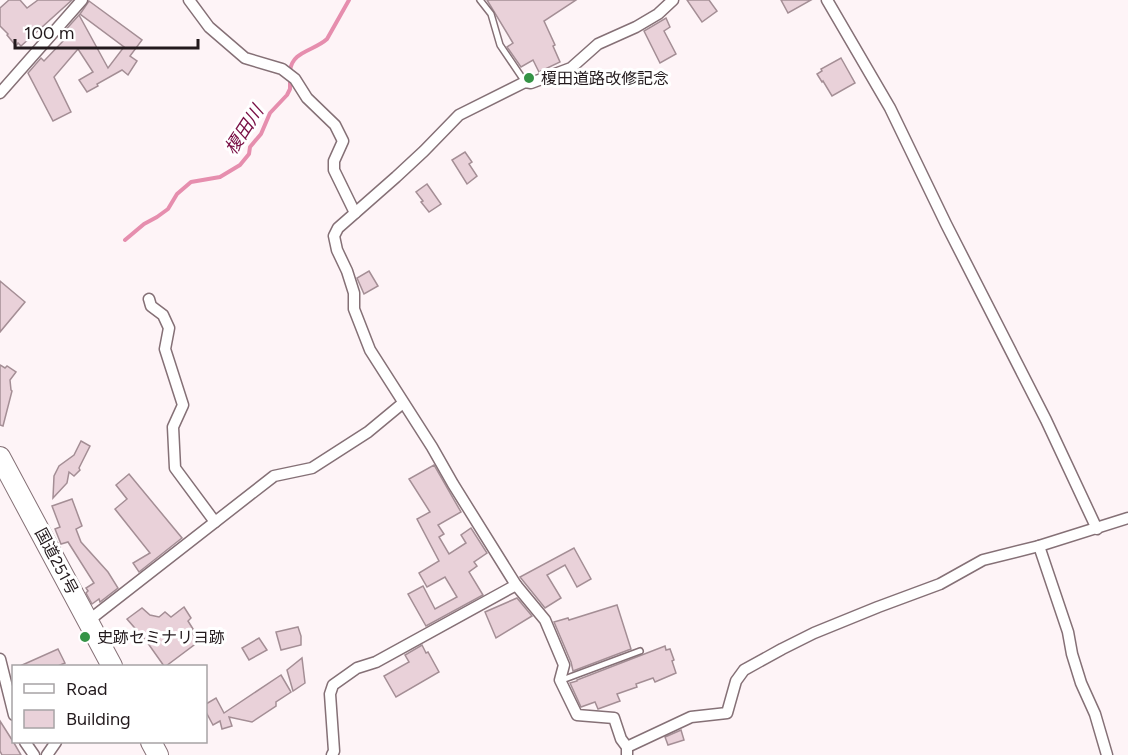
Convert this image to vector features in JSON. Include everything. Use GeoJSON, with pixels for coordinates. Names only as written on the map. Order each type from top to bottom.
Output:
{"type":"FeatureCollection","features":[{"type":"Feature","properties":{"kind":"highway","name":"国道251号"},"geometry":{"type":"LineString","coordinates":[[2,465],[111,665]]}},
{"type":"Feature","properties":{"kind":"street"},"geometry":{"type":"LineString","coordinates":[[0,93],[81,0]]}},
{"type":"Feature","properties":{"kind":"street"},"geometry":{"type":"LineString","coordinates":[[189,0],[209,27],[245,58],[282,69],[295,79],[307,98],[335,125],[343,141],[334,161],[334,170],[355,213]]}},
{"type":"Feature","properties":{"kind":"street"},"geometry":{"type":"LineString","coordinates":[[672,0],[651,19],[598,44],[571,68],[531,83],[525,82],[459,115],[424,151],[338,228],[334,236],[337,250],[354,292],[354,309],[370,350],[516,585],[545,620],[564,666],[560,681],[577,715],[614,718],[627,751],[691,717],[727,713],[736,681],[744,670],[814,633],[940,584],[983,560],[1039,546],[1128,518]]}},
{"type":"Feature","properties":{"kind":"street"},"geometry":{"type":"LineString","coordinates":[[827,0],[890,108],[1046,420],[1097,528]]}},
{"type":"Feature","properties":{"kind":"street"},"geometry":{"type":"LineString","coordinates":[[149,299],[151,306],[163,315],[169,328],[165,349],[183,405],[173,427],[175,468],[214,522]]}},
{"type":"Feature","properties":{"kind":"street"},"geometry":{"type":"LineString","coordinates":[[88,621],[274,476],[312,468],[368,432],[403,403]]}},
{"type":"Feature","properties":{"kind":"street"},"geometry":{"type":"LineString","coordinates":[[1039,546],[1068,633],[1081,683],[1095,714],[1107,755]]}},
{"type":"Feature","properties":{"kind":"street"},"geometry":{"type":"LineString","coordinates":[[332,755],[334,751],[330,694],[333,685],[357,668],[376,662],[516,585]]}},
{"type":"Feature","properties":{"kind":"street"},"geometry":{"type":"LineString","coordinates":[[0,659],[12,707]]}},
{"type":"Feature","properties":{"kind":"lane"},"geometry":{"type":"LineString","coordinates":[[480,0],[491,14],[500,45],[525,82]]}},
{"type":"Feature","properties":{"kind":"lane"},"geometry":{"type":"LineString","coordinates":[[560,681],[640,651]]}},
{"type":"Feature","properties":{"kind":"building"},"geometry":{"type":"Polygon","coordinates":[[[9,0],[20,0],[27,8],[38,0],[72,0],[21,46],[18,43],[16,46],[0,26],[0,8],[9,0]]]}},
{"type":"Feature","properties":{"kind":"building"},"geometry":{"type":"Polygon","coordinates":[[[487,0],[576,0],[544,21],[560,62],[539,72],[533,60],[521,67],[507,47],[513,43],[487,0]]]}},
{"type":"Feature","properties":{"kind":"building"},"geometry":{"type":"Polygon","coordinates":[[[687,0],[709,0],[717,11],[702,22],[687,0]]]}},
{"type":"Feature","properties":{"kind":"building"},"geometry":{"type":"Polygon","coordinates":[[[781,0],[811,0],[788,13],[781,0]]]}},
{"type":"Feature","properties":{"kind":"building"},"geometry":{"type":"Polygon","coordinates":[[[89,1],[142,40],[130,56],[137,61],[128,75],[122,70],[87,92],[79,80],[93,72],[78,49],[54,77],[71,112],[53,121],[28,73],[41,58],[44,61],[65,39],[61,35],[79,15],[108,68],[124,47],[80,14],[89,1]]]}},
{"type":"Feature","properties":{"kind":"building"},"geometry":{"type":"Polygon","coordinates":[[[666,18],[670,27],[664,31],[676,54],[660,63],[644,31],[666,18]]]}},
{"type":"Feature","properties":{"kind":"building"},"geometry":{"type":"Polygon","coordinates":[[[841,58],[855,83],[832,96],[817,74],[822,71],[821,69],[841,58]]]}},
{"type":"Feature","properties":{"kind":"building"},"geometry":{"type":"Polygon","coordinates":[[[465,152],[477,176],[467,184],[452,160],[465,152]]]}},
{"type":"Feature","properties":{"kind":"building"},"geometry":{"type":"Polygon","coordinates":[[[427,184],[441,204],[429,212],[416,192],[427,184]]]}},
{"type":"Feature","properties":{"kind":"building"},"geometry":{"type":"Polygon","coordinates":[[[369,271],[378,286],[364,294],[357,278],[369,271]]]}},
{"type":"Feature","properties":{"kind":"building"},"geometry":{"type":"Polygon","coordinates":[[[0,281],[25,302],[0,332],[0,281]]]}},
{"type":"Feature","properties":{"kind":"building"},"geometry":{"type":"Polygon","coordinates":[[[0,365],[5,368],[7,366],[16,372],[10,380],[12,391],[3,426],[0,425],[0,365]]]}},
{"type":"Feature","properties":{"kind":"building"},"geometry":{"type":"Polygon","coordinates":[[[81,441],[90,446],[80,470],[74,476],[69,472],[67,483],[53,498],[54,476],[59,466],[74,455],[81,441]]]}},
{"type":"Feature","properties":{"kind":"building"},"geometry":{"type":"Polygon","coordinates":[[[434,465],[461,512],[438,525],[444,534],[439,537],[449,554],[466,543],[461,535],[471,528],[487,553],[474,562],[477,566],[469,572],[483,595],[426,626],[408,594],[423,586],[435,609],[457,597],[445,577],[427,587],[419,573],[439,561],[417,519],[430,512],[409,479],[434,465]]]}},
{"type":"Feature","properties":{"kind":"building"},"geometry":{"type":"Polygon","coordinates":[[[129,474],[182,538],[139,572],[133,563],[150,553],[115,509],[127,499],[116,485],[129,474]]]}},
{"type":"Feature","properties":{"kind":"building"},"geometry":{"type":"Polygon","coordinates":[[[72,499],[82,526],[76,529],[81,542],[108,572],[118,588],[100,602],[99,599],[92,604],[86,588],[94,583],[68,542],[61,544],[55,529],[60,527],[52,506],[72,499]]]}},
{"type":"Feature","properties":{"kind":"building"},"geometry":{"type":"Polygon","coordinates":[[[574,548],[591,579],[577,587],[565,565],[547,575],[561,598],[545,608],[520,577],[574,548]]]}},
{"type":"Feature","properties":{"kind":"building"},"geometry":{"type":"Polygon","coordinates":[[[517,598],[532,616],[496,638],[485,612],[517,598]]]}},
{"type":"Feature","properties":{"kind":"building"},"geometry":{"type":"Polygon","coordinates":[[[617,605],[631,649],[573,671],[554,622],[568,618],[569,620],[617,605]]]}},
{"type":"Feature","properties":{"kind":"building"},"geometry":{"type":"Polygon","coordinates":[[[184,607],[191,618],[188,621],[193,629],[191,631],[198,642],[167,665],[163,665],[127,619],[142,608],[150,615],[159,617],[165,612],[171,617],[184,607]]]}},
{"type":"Feature","properties":{"kind":"building"},"geometry":{"type":"Polygon","coordinates":[[[298,627],[301,645],[281,650],[276,632],[298,627]]]}},
{"type":"Feature","properties":{"kind":"building"},"geometry":{"type":"Polygon","coordinates":[[[259,638],[267,650],[249,660],[242,648],[259,638]]]}},
{"type":"Feature","properties":{"kind":"building"},"geometry":{"type":"Polygon","coordinates":[[[422,645],[439,672],[396,697],[384,676],[409,662],[405,655],[422,645]]]}},
{"type":"Feature","properties":{"kind":"building"},"geometry":{"type":"Polygon","coordinates":[[[665,646],[666,650],[670,649],[676,673],[655,682],[653,678],[636,684],[637,687],[617,694],[620,701],[598,709],[595,702],[581,707],[570,683],[665,646]]]}},
{"type":"Feature","properties":{"kind":"building"},"geometry":{"type":"Polygon","coordinates":[[[58,649],[65,663],[60,665],[22,665],[58,649]]]}},
{"type":"Feature","properties":{"kind":"building"},"geometry":{"type":"Polygon","coordinates":[[[302,658],[305,683],[293,691],[287,670],[302,658]]]}},
{"type":"Feature","properties":{"kind":"building"},"geometry":{"type":"Polygon","coordinates":[[[281,675],[291,692],[276,702],[276,706],[252,722],[229,717],[232,726],[222,729],[220,721],[213,725],[207,714],[207,703],[216,698],[224,713],[281,675]]]}},
{"type":"Feature","properties":{"kind":"building"},"geometry":{"type":"Polygon","coordinates":[[[0,721],[21,755],[2,755],[0,721]]]}},
{"type":"Feature","properties":{"kind":"building"},"geometry":{"type":"Polygon","coordinates":[[[681,730],[684,740],[668,745],[665,737],[681,730]]]}},
{"type":"Feature","properties":{"kind":"waterway","name":"榎田川"},"geometry":{"type":"LineString","coordinates":[[290,71],[299,55],[327,39],[349,0]]}},
{"type":"Feature","properties":{"kind":"waterway","name":"榎田川"},"geometry":{"type":"LineString","coordinates":[[125,240],[144,224],[168,209],[177,194],[191,182],[220,177],[240,165],[249,154],[250,147],[261,134],[270,113],[287,95],[290,89],[290,79]]}},
{"type":"Feature","properties":{"kind":"place","name":"榎田道路改修記念"},"geometry":{"type":"Point","coordinates":[529,78]}},
{"type":"Feature","properties":{"kind":"place","name":"史跡セミナリヨ跡"},"geometry":{"type":"Point","coordinates":[85,637]}}]}
